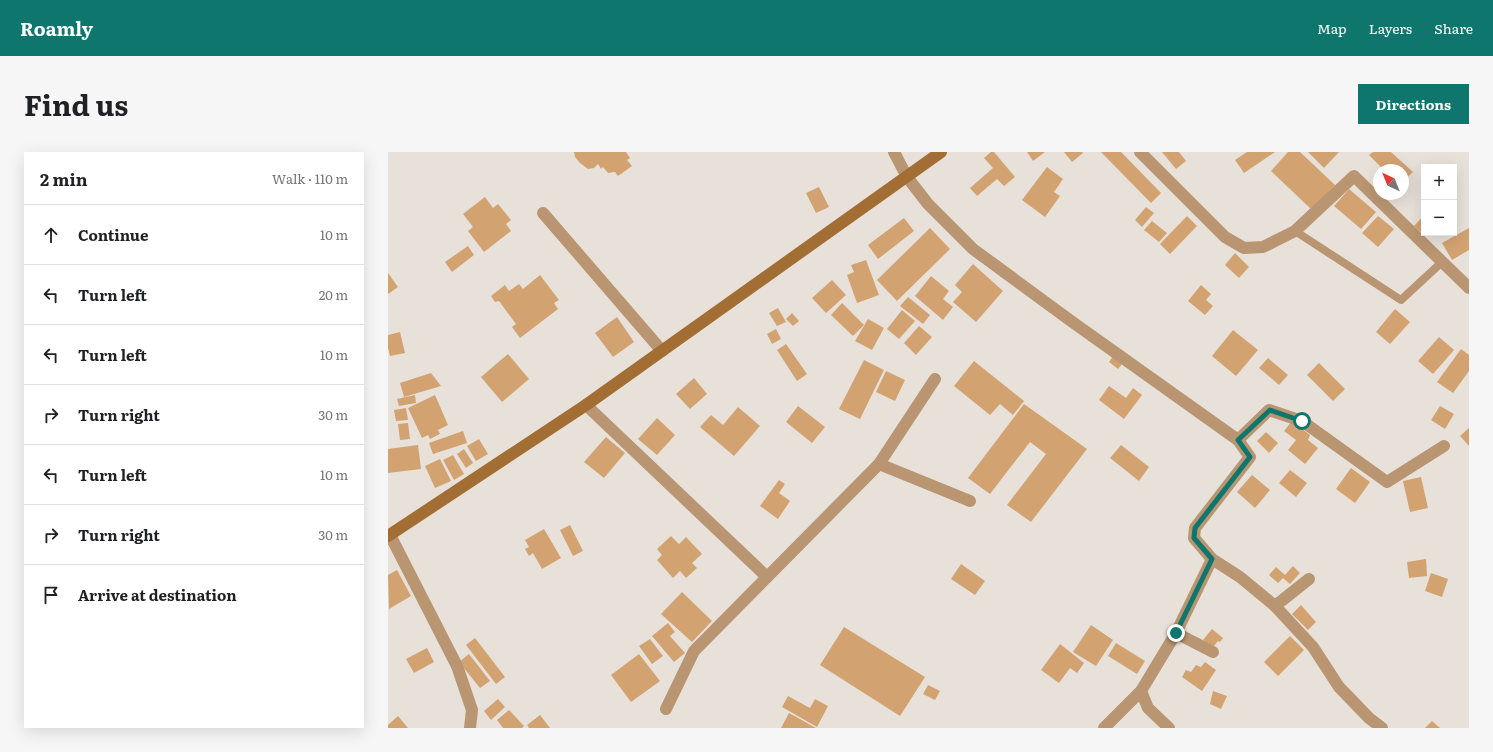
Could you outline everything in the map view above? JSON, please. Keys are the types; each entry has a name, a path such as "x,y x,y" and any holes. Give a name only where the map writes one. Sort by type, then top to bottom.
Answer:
{"street":[{"path":"894,152 907,177 928,204 973,249 1238,440 1250,457 1195,528 1194,538 1212,559 1240,577 1275,606 1313,647 1338,687 1369,718 1382,728"},
{"path":"470,728 472,710 458,666 389,536 586,405 941,152"},
{"path":"1140,152 1225,237 1244,248 1263,247 1295,231 1354,176 1469,288"},
{"path":"543,213 662,351"},
{"path":"666,709 694,651 879,464 935,378"},
{"path":"586,405 766,577"},
{"path":"1238,440 1270,410 1302,421 1387,482 1444,446"},
{"path":"879,464 970,501"},
{"path":"1104,728 1141,691 1176,633 1212,559"},
{"path":"1275,606 1309,579"},
{"path":"1176,633 1213,652"},
{"path":"1141,691 1148,708 1169,728"}],"lane":[{"path":"1295,231 1401,300 1442,262"}],"building":[{"path":"574,152 626,152 630,158 627,160 632,166 618,176 615,172 608,173 603,167 601,169 598,164 594,168 588,169 575,157"},
{"path":"991,152 994,152 1015,177 1004,186 997,179 977,196 970,188 993,168 984,158"},
{"path":"1027,152 1045,152 1033,161"},
{"path":"1064,152 1082,152 1083,153 1072,162"},
{"path":"1101,152 1121,152 1161,193 1151,203"},
{"path":"1162,152 1179,152 1186,161 1176,169"},
{"path":"1247,152 1275,152 1244,173 1235,160"},
{"path":"1288,152 1300,152 1335,185 1312,210 1271,171"},
{"path":"1308,152 1339,152 1324,168"},
{"path":"1373,152 1391,152 1404,164 1378,164 1369,155"},
{"path":"1047,167 1063,179 1054,192 1060,196 1045,217 1022,200"},
{"path":"1409,168 1413,172 1409,176"},
{"path":"819,187 829,207 816,213 806,193"},
{"path":"1349,189 1376,212 1361,229 1334,206"},
{"path":"485,197 493,208 498,204 511,220 506,224 511,231 484,252 468,231 473,227 463,214"},
{"path":"1146,207 1154,213 1142,227 1135,220"},
{"path":"1187,216 1197,226 1170,254 1160,244"},
{"path":"1378,216 1394,229 1378,247 1362,233"},
{"path":"904,218 914,231 878,259 868,245"},
{"path":"1421,218 1421,232 1414,226"},
{"path":"1152,221 1167,233 1159,242 1144,230"},
{"path":"930,228 950,249 897,301 877,280"},
{"path":"1469,228 1469,250 1452,260 1442,243"},
{"path":"468,246 474,255 452,272 445,262"},
{"path":"1235,253 1249,267 1239,278 1225,265"},
{"path":"866,260 879,295 857,303 847,275 854,272 851,265"},
{"path":"973,264 1003,291 976,322 953,302 962,292 955,285"},
{"path":"388,273 398,287 388,294"},
{"path":"540,275 559,300 554,303 558,309 520,338 512,327 516,324 499,301 495,302 491,296 505,285 509,291 519,284 523,289"},
{"path":"931,276 949,291 943,299 953,307 943,320 915,296"},
{"path":"832,280 846,295 826,313 812,298"},
{"path":"1201,285 1211,294 1206,300 1213,306 1205,315 1188,301"},
{"path":"908,297 930,315 923,324 900,306"},
{"path":"842,303 864,325 853,336 831,315"},
{"path":"778,308 786,322 777,326 769,313"},
{"path":"1395,309 1410,322 1390,344 1376,332"},
{"path":"902,310 915,321 899,339 887,329"},
{"path":"792,313 799,321 793,326 786,319"},
{"path":"617,317 634,342 613,357 595,333"},
{"path":"868,319 884,328 872,350 855,341"},
{"path":"919,326 932,337 916,355 904,343"},
{"path":"776,329 781,339 772,344 767,334"},
{"path":"1233,330 1258,350 1236,376 1212,356"},
{"path":"400,332 405,353 390,356 388,348 388,335"},
{"path":"1439,337 1454,350 1433,374 1418,361"},
{"path":"786,344 807,374 797,381 777,350"},
{"path":"1461,349 1469,355 1469,371 1453,393 1437,382"},
{"path":"508,354 529,379 502,402 481,377"},
{"path":"1113,356 1123,363 1118,369 1109,362"},
{"path":"1268,358 1288,375 1279,385 1259,368"},
{"path":"864,360 884,370 860,419 839,409"},
{"path":"974,361 1024,401 1013,415 1000,404 990,415 954,386"},
{"path":"1319,363 1345,389 1333,401 1307,375"},
{"path":"886,371 905,380 895,401 876,392"},
{"path":"431,373 441,386 404,397 400,383"},
{"path":"694,378 707,394 690,409 676,394"},
{"path":"1109,386 1126,398 1133,388 1142,395 1124,419 1099,400"},
{"path":"415,395 416,403 399,406 397,399"},
{"path":"435,395 448,425 438,430 440,434 430,439 428,435 422,438 408,408"},
{"path":"1024,404 1087,449 1031,522 1007,505 1046,454 1030,442 990,494 968,478"},
{"path":"798,406 825,427 812,443 786,422"},
{"path":"1440,406 1454,414 1445,429 1431,420"},
{"path":"738,407 760,426 734,456 700,427 711,415 723,425"},
{"path":"406,408 408,420 396,421 394,410"},
{"path":"657,418 675,435 657,455 638,439"},
{"path":"1292,421 1310,435 1308,440 1318,448 1305,464 1288,450 1296,440 1284,431"},
{"path":"408,423 410,439 400,440 398,424"},
{"path":"1469,428 1469,446 1460,436"},
{"path":"463,431 467,443 433,454 429,443"},
{"path":"1266,432 1278,443 1269,453 1257,441"},
{"path":"606,437 625,453 604,478 584,462"},
{"path":"479,439 488,454 476,461 467,446"},
{"path":"418,445 421,469 388,473 388,449"},
{"path":"1121,445 1149,467 1139,481 1110,458"},
{"path":"464,449 473,463 466,468 457,454"},
{"path":"453,455 464,474 454,480 443,460"},
{"path":"440,459 451,481 435,488 425,466"},
{"path":"1351,468 1370,482 1355,503 1336,489"},
{"path":"1290,470 1307,483 1296,497 1279,483"},
{"path":"1252,475 1270,490 1255,508 1237,492"},
{"path":"1421,477 1428,508 1410,512 1403,481"},
{"path":"779,480 785,484 779,493 790,501 778,519 760,506"},
{"path":"570,525 583,551 573,556 560,530"},
{"path":"544,529 561,558 542,569 533,553 529,556 525,549 529,547 525,540"},
{"path":"671,536 679,544 686,537 702,554 692,563 697,568 686,578 680,571 673,578 657,560 662,555 657,549"},
{"path":"1426,559 1427,576 1409,578 1407,562"},
{"path":"961,564 985,581 975,595 951,579"},
{"path":"1293,566 1300,573 1290,584 1283,578 1278,583 1269,575 1276,567 1285,575"},
{"path":"397,570 411,596 389,609 388,575"},
{"path":"1431,573 1448,579 1442,597 1425,591"},
{"path":"682,592 712,621 692,642 661,614"},
{"path":"1301,605 1316,622 1308,630 1292,614"},
{"path":"668,623 675,632 670,636 685,653 674,662 652,636"},
{"path":"1091,625 1113,640 1096,666 1073,652"},
{"path":"844,627 925,677 900,716 820,665"},
{"path":"1212,629 1223,638 1213,647 1203,640"},
{"path":"1290,636 1304,650 1278,676 1264,662"},
{"path":"475,638 505,677 496,684 466,645"},
{"path":"650,639 663,656 652,664 639,646"},
{"path":"1116,643 1145,661 1137,674 1108,656"},
{"path":"1060,644 1084,663 1077,673 1070,668 1059,683 1041,670"},
{"path":"427,648 434,662 414,673 406,659"},
{"path":"469,654 490,681 480,688 459,662"},
{"path":"639,654 660,681 631,702 611,675"},
{"path":"1205,662 1216,670 1202,691 1182,677 1186,670 1191,672 1196,665 1201,667"},
{"path":"928,685 940,691 935,700 923,694"},
{"path":"1213,691 1227,696 1221,709 1210,704"},
{"path":"788,696 810,708 815,699 828,706 817,727 782,707"},
{"path":"498,699 505,707 491,720 484,711"},
{"path":"509,710 524,726 522,728 503,728 497,720"},
{"path":"789,713 816,728 781,728"},
{"path":"540,715 550,728 529,728 527,725"},
{"path":"398,716 408,728 388,728 388,725"},
{"path":"1432,721 1440,728 1425,728"}],"route":[{"path":"1176,633 1212,559 1194,538 1195,528 1250,457 1238,440 1270,410 1302,421"}]}
